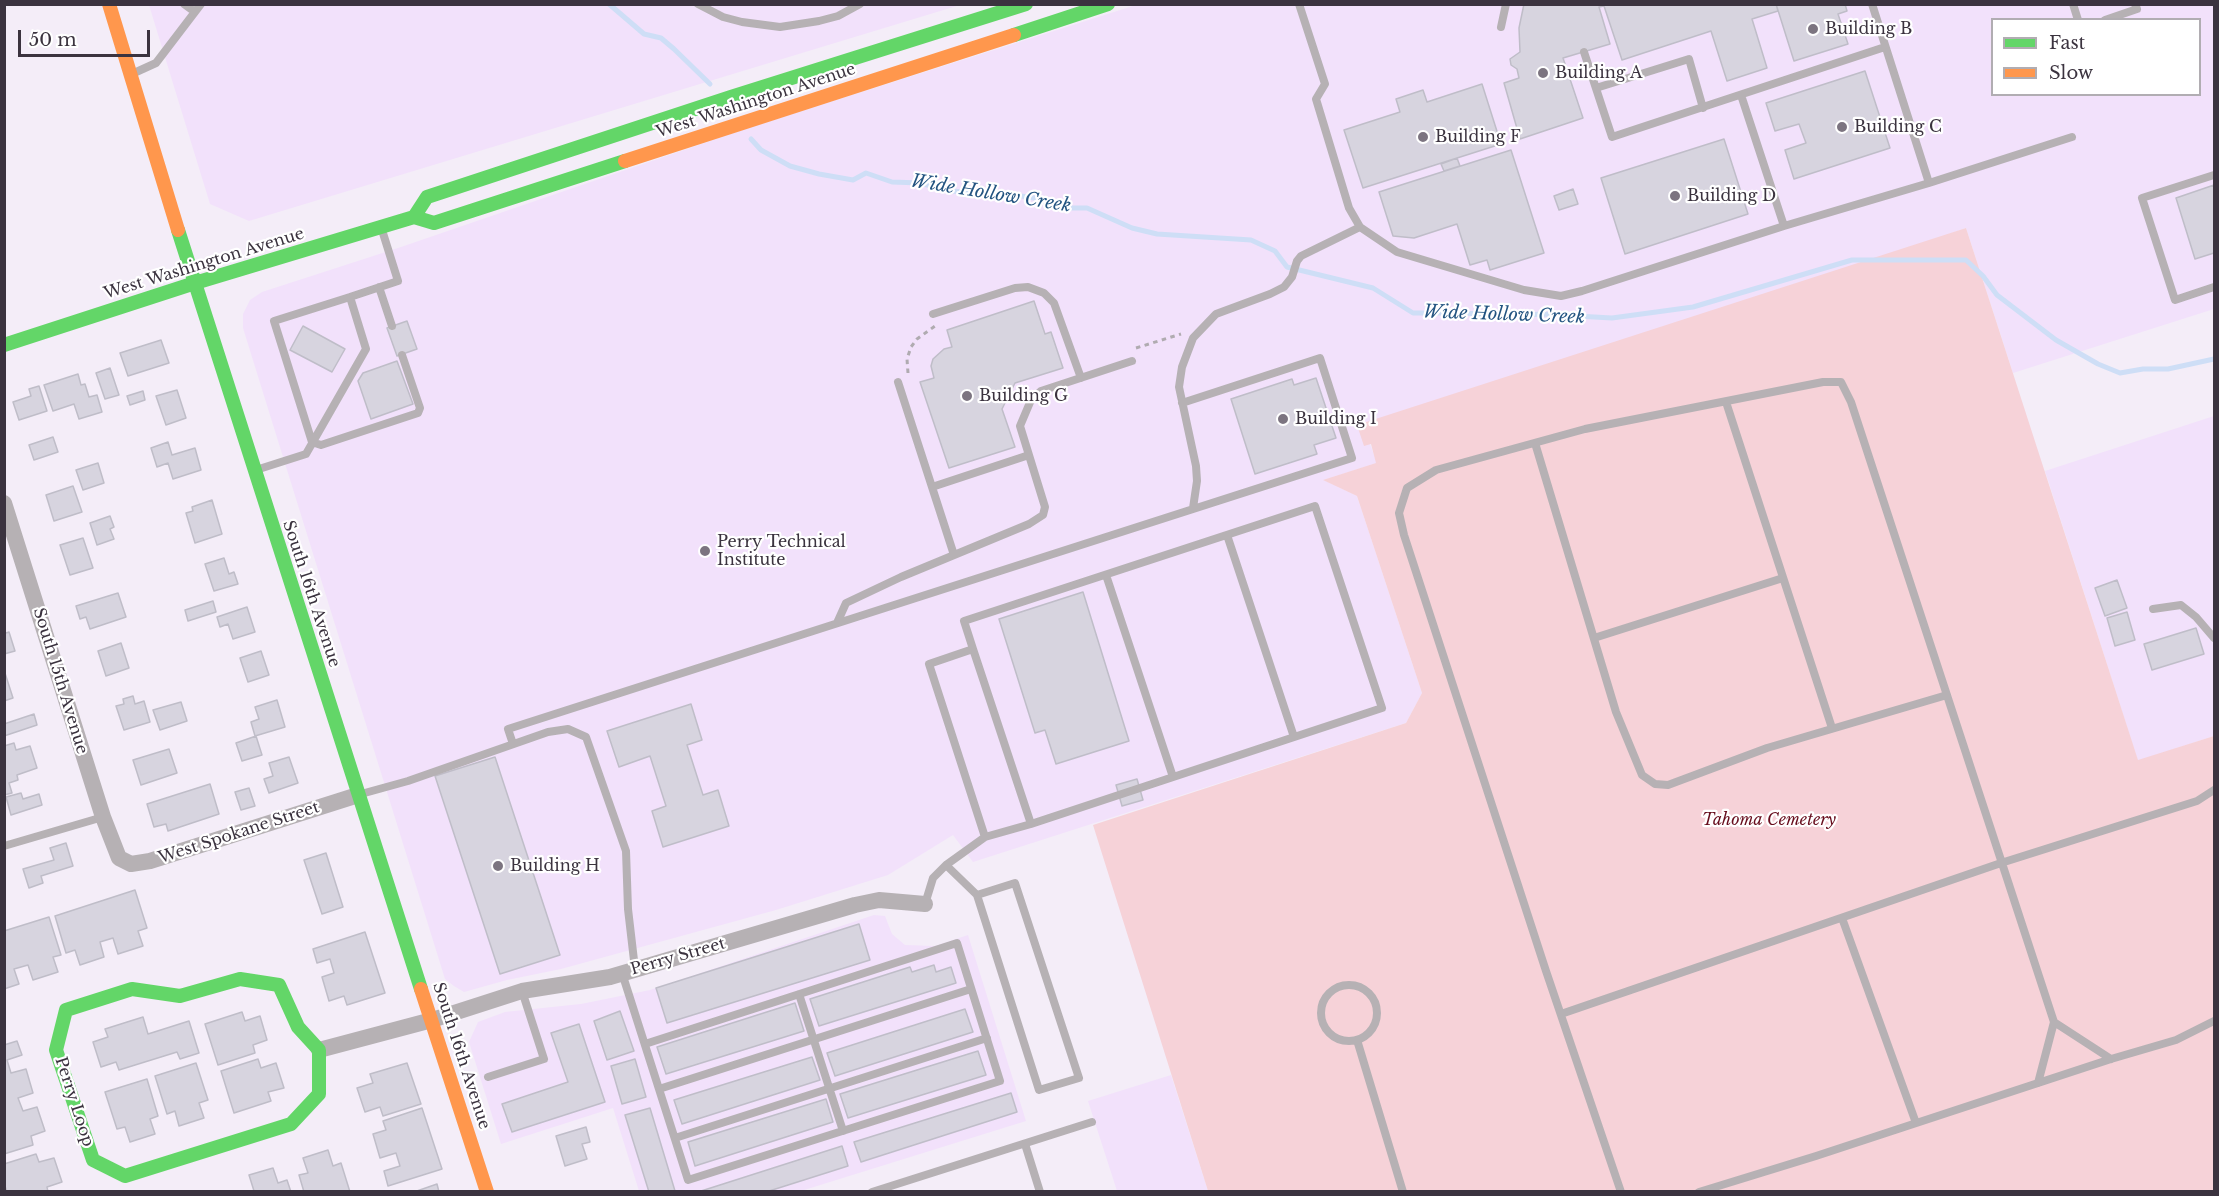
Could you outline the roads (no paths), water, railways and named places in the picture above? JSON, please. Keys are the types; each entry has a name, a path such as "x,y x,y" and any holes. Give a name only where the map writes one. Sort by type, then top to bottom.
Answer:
{"main road":[{"name":"South 16th Avenue","path":"109,4 358,795 487,1191"},
{"name":"West Washington Avenue","path":"414,217 427,197 720,100 1026,4"},
{"name":"West Washington Avenue","path":"4,345 195,283 414,217 434,223 1108,4"},
{"name":"Perry Loop","path":"240,979 279,986 298,1027 319,1050 319,1094 291,1124 125,1176 93,1160 56,1050 66,1010 132,988 180,996 240,979"}],"street":[{"name":"South 15th Avenue","path":"4,503 103,817 119,858"},
{"name":"West Spokane Street","path":"119,858 131,864 150,861 358,795"},
{"name":"Perry Street","path":"432,1020 522,991 628,971 863,903 879,900 925,904"},
{"path":"319,1050 432,1020"}],"lane":[{"path":"130,75 156,63 198,8 184,4"},
{"path":"698,4 742,22 780,27 837,16 860,4"},
{"path":"1299,4 1325,84 1316,99 1349,208 1360,227 1397,252 1524,290 1561,296 1582,291 2072,137"},
{"path":"1501,27 1506,4"},
{"path":"1872,4 1929,183"},
{"path":"2111,18 2137,9 2135,4"},
{"path":"1584,52 1612,137 1885,47"},
{"path":"1596,88 1689,59 1703,108"},
{"path":"1741,95 1784,226"},
{"path":"2214,175 2142,198 2175,300 2214,287"},
{"path":"312,442 274,321 398,281 381,227"},
{"path":"1193,508 1197,481 1196,466 1179,387 1182,367 1193,338 1216,314 1284,287 1292,277 1297,261 1308,252 1360,227"},
{"path":"380,287 392,326"},
{"path":"933,314 1015,288 1028,287 1044,292 1054,303 1081,378"},
{"path":"255,471 306,454 366,349 350,297"},
{"path":"312,442 321,445 418,413 420,408 402,355"},
{"path":"513,744 508,729 1352,458 1320,358 1182,403"},
{"path":"837,623 846,603 901,577 1029,524 1043,515 1045,507 1020,426 1031,400 1041,391 1132,361"},
{"path":"898,382 954,555"},
{"path":"1621,1191 1407,546 1399,513 1407,488 1436,470 1585,429 1823,382 1841,382 1851,402 2054,1022 2038,1083"},
{"path":"1726,402 1832,728"},
{"path":"1535,443 1616,712 1642,775 1655,784 1668,785 1767,748 1947,695"},
{"path":"932,487 1029,455"},
{"path":"925,904 933,878 946,865 985,837 1030,824 1382,708 1315,506 964,621 1030,824"},
{"path":"1227,535 1294,737"},
{"path":"1106,575 1173,777"},
{"path":"1594,638 1783,578"},
{"path":"2153,609 2181,605 2196,616 2214,638"},
{"path":"974,649 929,664 985,837"},
{"path":"358,795 408,781 548,732 568,729 586,737 626,851 628,971 645,1044 688,1180 1000,1081 957,944 645,1044"},
{"path":"1561,1014 2001,864 2197,801 2214,790"},
{"path":"4,846 103,817"},
{"path":"946,865 977,895 1039,1090 1078,1078 1016,883 977,895"},
{"path":"1842,918 1916,1123"},
{"path":"1357,986 1371,996 1375,1004 1377,1013 1371,1030 1357,1040 1339,1040 1331,1035 1321,1019 1324,1000 1338,987 1357,986"},
{"path":"659,1089 971,989"},
{"path":"488,1077 544,1059 522,991"},
{"path":"799,994 843,1131"},
{"path":"1699,1191 2176,1040 2214,1021"},
{"path":"2054,1022 2111,1059"},
{"path":"675,1138 987,1038"},
{"path":"1357,1040 1403,1191"},
{"path":"872,1191 1092,1122"},
{"path":"1025,1144 1040,1191"}],"waterway":[{"name":"Wide Hollow Creek","path":"609,4 644,34 661,38 710,84"},
{"name":"Wide Hollow Creek","path":"751,139 761,150 790,166 819,174 853,180 866,173 892,182 920,183 949,191 1008,194 1034,198 1062,208 1087,208 1132,228 1157,234 1251,240 1275,251 1287,267 1373,288 1413,313 1514,316 1541,314 1612,318 1693,307 1852,260 1966,260 1983,276 1997,295 2056,340 2098,364 2120,373 2143,369 2168,369 2214,359"}],"place":[{"name":"Building B","path":"1813,29"},
{"name":"Building A","path":"1543,73"},
{"name":"Building C","path":"1842,127"},
{"name":"Building F","path":"1423,137"},
{"name":"Building D","path":"1675,196"},
{"name":"Building G","path":"967,396"},
{"name":"Building I","path":"1283,419"},
{"name":"Perry Technical Institute","path":"705,551"},
{"name":"Building H","path":"498,866"}],"park label":[{"name":"Tahoma Cemetery","path":"1769,820"}]}
